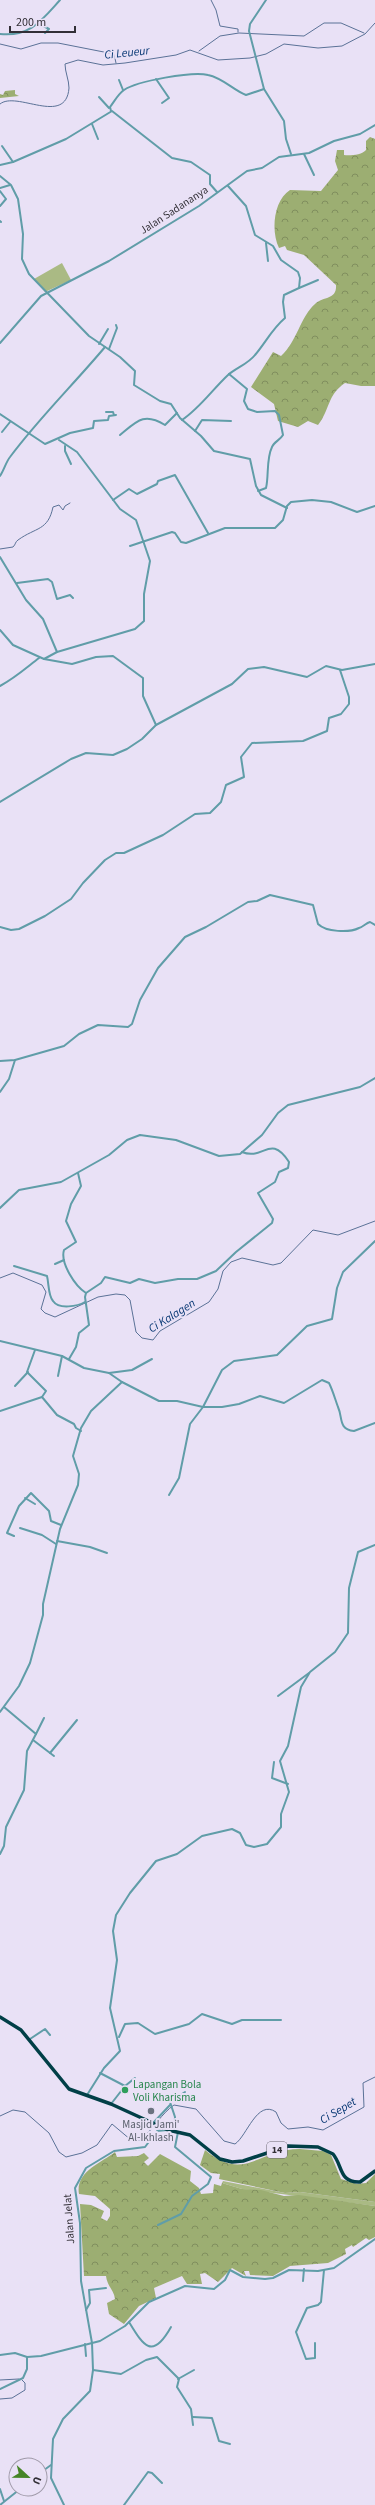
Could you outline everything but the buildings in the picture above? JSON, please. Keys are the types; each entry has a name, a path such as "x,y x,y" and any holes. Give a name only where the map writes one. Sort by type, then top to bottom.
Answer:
{"highway":[{"name":"14","path":"0,2017 21,2030 30,2039 66,2086 86,2096 111,2104 168,2130 190,2136 218,2158 227,2161 243,2161 288,2146 318,2147 333,2154 342,2176 349,2180 360,2182 375,2171"}],"street":[{"path":"0,34 21,34 38,23 60,0"},
{"path":"266,0 250,24 249,33 264,89 284,118 286,139 291,154"},
{"path":"38,23 49,29 45,33"},
{"path":"109,108 123,90 156,79 208,74 228,83 244,95 264,89"},
{"path":"156,79 169,97 162,103"},
{"path":"119,80 123,90"},
{"path":"99,97 111,111 172,158 191,162 204,170 210,176 210,184 217,192"},
{"path":"0,165 13,162 66,139 111,111"},
{"path":"92,124 98,139"},
{"name":"Jalan Sadananya","path":"0,343 34,301 46,293 109,261 199,206 247,171 260,169 274,160 291,154 304,154 334,141 360,134 375,125"},
{"path":"2,146 13,162"},
{"path":"304,154 314,175"},
{"path":"0,176 11,185 18,199 23,263 29,274 46,293 99,344 109,349 136,372 134,385 160,401 171,404 182,420 216,452 250,459 258,491 263,498 287,508"},
{"path":"0,206 6,199 0,190 11,185"},
{"path":"228,186 246,206 255,235 273,246 282,260 298,272 300,278 299,288"},
{"path":"266,243 268,261"},
{"path":"182,420 195,410 229,374 255,355 271,335 272,329 285,318 283,302 284,295 318,280"},
{"path":"109,349 117,328 116,325"},
{"path":"99,344 108,329"},
{"path":"0,476 8,465 9,459 28,434 105,348"},
{"path":"229,374 247,389 244,401 248,409 257,412 275,411 279,415 283,435 271,449 270,461 266,467 267,487 258,491"},
{"path":"0,414 28,434 46,444 59,440 70,433 93,428 94,421 108,420 109,416 115,415 113,412 106,412"},
{"path":"120,435 140,420 147,418 166,425 176,413"},
{"path":"195,431 202,420 231,421"},
{"path":"2,432 10,422"},
{"path":"44,659 57,652 113,637 135,629 142,624 150,561 135,518 120,509 77,452 59,440"},
{"path":"66,446 65,452 71,464"},
{"path":"113,500 128,489 137,494 157,484 158,481 175,475 208,533"},
{"path":"130,546 173,532 181,542 186,543 208,533 228,527 275,528 283,520 287,508 292,502 312,500 332,502 357,512 375,506"},
{"path":"0,557 17,582 28,603 43,619 57,652"},
{"path":"17,582 48,579 52,582 57,599 70,595 73,598"},
{"path":"0,630 14,645 39,658 72,664 96,657 116,657 142,678 143,696 156,725"},
{"path":"0,686 23,673 27,666 39,658"},
{"path":"0,802 71,759 88,753 113,754 127,749 142,739 156,725 232,684 252,668 264,667 307,677 326,666 340,670 375,664"},
{"path":"0,927 11,930 19,928 44,916 71,899 83,883 106,860 116,853 124,853 163,835 195,814 210,813 221,802 226,785 244,776 241,757 252,743 303,741 327,731 329,718 341,714 349,704 349,698 340,670"},
{"path":"0,1061 15,1060 64,1046 79,1034 98,1025 128,1027 157,970 175,946 187,935 206,927 248,902 276,895 313,905 318,924 323,928 344,931 358,929 370,922 375,925"},
{"path":"0,1092 9,1079 15,1060"},
{"path":"242,1152 262,1135 278,1113 288,1105 348,1091 375,1078"},
{"path":"0,1208 21,1189 55,1184 109,1155 126,1140 143,1134 176,1140 219,1156 242,1152 250,1154 270,1147 276,1148 289,1162 288,1168 279,1172 275,1182 258,1193 273,1219 272,1223 236,1252 216,1271 197,1279 178,1279 155,1283 139,1279 130,1283 105,1276 101,1283 86,1293"},
{"path":"69,1359 76,1347 79,1333 89,1326 86,1293 68,1271 64,1260 64,1250 75,1244 66,1221 71,1204 81,1186 78,1173"},
{"path":"169,1495 179,1478 190,1424 203,1407 219,1374 230,1363 277,1355 307,1326 334,1317 337,1291 343,1272 375,1241"},
{"path":"55,1264 64,1260"},
{"path":"14,1266 47,1276 52,1299 55,1303 67,1306 86,1303"},
{"path":"0,1341 62,1356 84,1368 109,1374 154,1399 177,1401 203,1407 233,1406 260,1396 284,1402 322,1380 330,1383 341,1422 345,1428 354,1431 375,1423"},
{"path":"15,1386 28,1372 35,1350"},
{"path":"58,1376 62,1356"},
{"path":"109,1374 132,1370 152,1359"},
{"path":"0,1411 42,1397 46,1391 28,1372"},
{"path":"0,1712 19,1686 30,1663 43,1615 43,1604 57,1543 62,1525 80,1478 73,1456 81,1431 90,1411 122,1382"},
{"path":"42,1397 57,1415 74,1424 76,1428 81,1431"},
{"path":"14,1536 7,1533 19,1506 32,1493 49,1511 51,1521 62,1525"},
{"path":"26,1498 35,1504"},
{"path":"20,1528 42,1535 57,1543 90,1547 107,1553"},
{"path":"278,1696 331,1657 342,1644 349,1626 349,1588 358,1552 375,1545"},
{"path":"86,2096 100,2073 120,2052 118,2038 110,2014 116,1960 112,1931 116,1915 130,1893 156,1861 177,1854 202,1836 232,1829 240,1833 248,1846 254,1848 267,1844 281,1827 281,1814 289,1795 288,1784 280,1761 287,1748 299,1690 310,1672"},
{"path":"4,1707 36,1734"},
{"path":"0,1854 4,1846 6,1828 24,1790 27,1751 44,1718"},
{"path":"50,1753 77,1720"},
{"path":"33,1740 54,1756"},
{"path":"274,1762 272,1778 288,1784"},
{"path":"118,2038 125,2024 138,2023 155,2034 189,2024 202,2014 232,2024 242,2020 281,2020"},
{"path":"30,2039 45,2029 50,2035"},
{"path":"100,2073 125,2086"},
{"path":"111,2104 125,2086 135,2078"},
{"path":"158,2225 181,2214 192,2196 208,2184 211,2177 175,2147 175,2118 170,2107 172,2099 184,2092"},
{"path":"151,2122 156,2122 161,2113 170,2107"},
{"name":"Jalan Jelat","path":"64,2505 51,2478 54,2435 68,2413 88,2393 93,2370 92,2343 82,2281 76,2185 86,2168 117,2149 145,2147 157,2131 168,2130"},
{"path":"0,2355 15,2353 27,2357 55,2353 92,2343 116,2333 149,2302 185,2286 214,2289 225,2280 230,2270 243,2277 264,2279 273,2278 289,2270 324,2270 334,2268 375,2239"},
{"path":"303,2281 304,2269"},
{"path":"315,2343 315,2358 306,2358 296,2332 306,2309 321,2302 324,2270"},
{"path":"86,2310 88,2304 90,2303 89,2290 106,2288"},
{"path":"129,2322 143,2344 148,2346 155,2345 165,2337 171,2327"},
{"path":"85,2344 86,2356"},
{"path":"0,2389 21,2380 27,2370 27,2357"},
{"path":"93,2370 122,2374 154,2357 167,2366 178,2379 177,2387 191,2409 193,2425"},
{"path":"178,2379 194,2370"},
{"path":"192,2417 212,2418 219,2441 230,2444"},
{"path":"124,2505 148,2472 152,2473 162,2483"},
{"path":"0,2488 4,2502"},
{"path":"0,2505 10,2497"}],"green space":[{"path":"15,90 15,94 19,96 0,98 0,94 3,95 5,91"},
{"path":"370,137 375,139 375,386 361,386 345,383 335,393 318,425 308,421 298,427 278,421 274,404 251,387 273,352 281,356 291,344 310,309 315,304 332,295 336,290 336,285 304,255 287,250 285,246 279,248 275,234 275,217 280,201 290,190 321,191 338,170 335,161 337,150 344,150 344,155 355,155 362,153 366,150 366,141"},
{"path":"62,263 71,280 45,292 34,279"},
{"path":"300,2149 323,2151 331,2155 341,2179 357,2184 366,2183 375,2174 375,2202 300,2192 285,2193 219,2179 220,2174 211,2173 200,2165 205,2150 219,2159 231,2164 242,2164 286,2150"},
{"path":"115,2152 117,2157 138,2156 144,2153 149,2158 144,2162 148,2166 160,2154 191,2171 190,2181 199,2188 201,2194 213,2193 214,2184 221,2186 222,2183 242,2189 261,2190 284,2196 299,2195 375,2206 375,2237 369,2240 366,2238 353,2247 352,2245 345,2249 346,2254 328,2263 290,2266 273,2276 250,2275 249,2271 244,2271 246,2276 232,2268 218,2282 205,2273 200,2274 202,2284 187,2284 182,2276 154,2288 156,2298 139,2306 124,2324 109,2314 107,2303 115,2299 106,2276 84,2276 80,2204 91,2205 104,2211 101,2218 107,2221 110,2216 110,2209 95,2196 79,2194 79,2186 85,2174 96,2164"},
{"path":"223,2181 285,2193 300,2192 375,2202 375,2206 242,2189 222,2183"}],"waterway":[{"path":"211,0 216,10 220,26 238,29 238,32"},
{"name":"Ci Leueur","path":"199,51 220,36 239,33 304,36 324,23 341,23 364,33"},
{"name":"Ci Leueur","path":"0,104 7,101 17,101 50,107 59,105 66,99 69,88 65,64 78,60 103,65 176,55 190,50 218,60 250,58 266,54 284,44 318,48 342,46 365,34 375,23"},
{"path":"0,44 21,49 41,43 58,43 114,54 116,63"},
{"path":"0,549 13,547 18,540 44,525 51,515 53,507 59,505 63,510 65,506 70,503"},
{"name":"Ci Kalagen","path":"0,1278 13,1273 42,1285 46,1292 41,1309 45,1313 55,1317 98,1297 116,1294 125,1295 130,1300 136,1332 142,1338 153,1340 160,1331 209,1302 218,1289 223,1271 231,1262 242,1258 273,1265 281,1263 313,1230 338,1235 375,1221"},
{"name":"Ci Sepet","path":"0,2116 13,2110 25,2112 49,2133 59,2152 66,2157 82,2153 97,2145 112,2124 131,2140 141,2140 165,2112 174,2105 196,2109 224,2141 235,2144 258,2114 263,2110 269,2109 276,2112 281,2123 288,2129 308,2127 323,2130 364,2107 363,2083 375,2077"},
{"path":"0,2380 19,2379"},
{"path":"0,2399 12,2398 25,2390 25,2383 22,2380"}],"place":[{"name":"Lapangan Bola Voli Kharisma","path":"125,2090"},
{"name":"Masjid Jami' Al-Ikhlash","path":"151,2111"}]}
